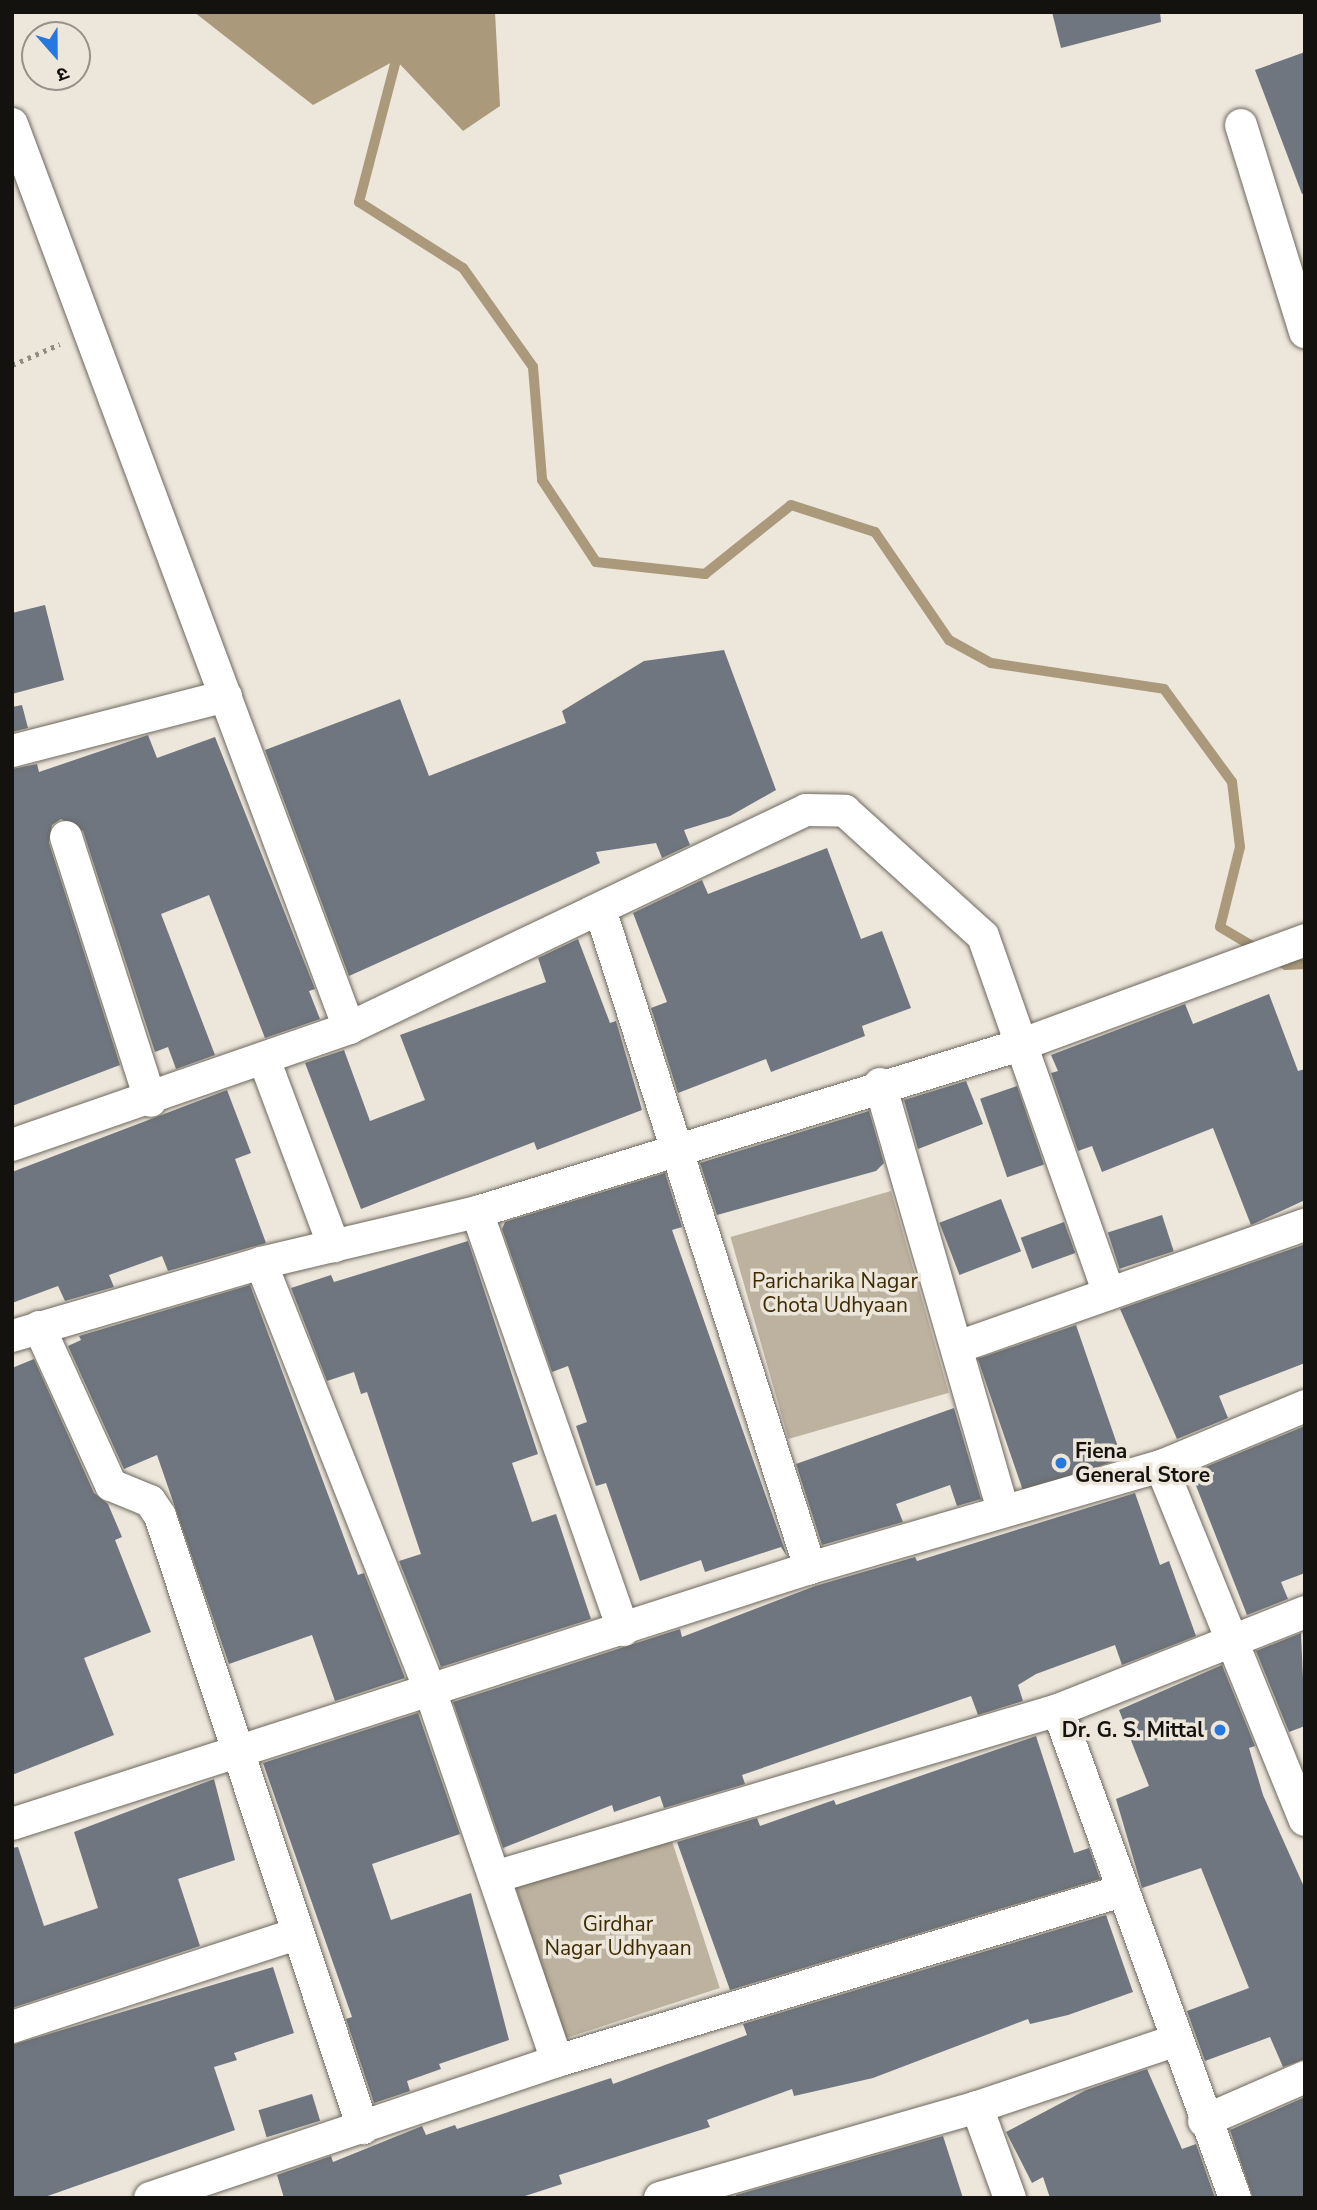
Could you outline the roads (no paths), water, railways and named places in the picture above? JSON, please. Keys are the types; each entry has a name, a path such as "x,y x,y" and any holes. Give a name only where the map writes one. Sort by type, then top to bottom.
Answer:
{"street":[{"path":"12,124 349,1028"},
{"path":"1241,125 1305,332"},
{"path":"12,751 226,696"},
{"path":"12,1145 151,1101 349,1028 806,810 845,811 983,936 1109,1293"},
{"path":"66,836 151,1101"},
{"path":"600,909 680,1145 810,1568"},
{"path":"363,2128 296,1934 160,1516 150,1501 111,1485 26,1332 261,1263 477,1212 680,1145 1023,1044 1292,944"},
{"path":"264,1059 334,1247"},
{"path":"880,1084 958,1347 1003,1511"},
{"path":"477,1212 623,1630"},
{"path":"958,1347 1305,1225"},
{"path":"261,1263 431,1693 557,2062"},
{"path":"12,1824 431,1693 810,1568 1161,1466 1305,1406"},
{"path":"1161,1466 1229,1640 1305,1820"},
{"path":"495,1877 1058,1710 1305,1612"},
{"path":"1058,1710 1174,2041 1236,2198"},
{"path":"150,2198 557,2062 1122,1891"},
{"path":"12,2027 296,1934"},
{"path":"660,2198 977,2107 1174,2041"},
{"path":"1204,2121 1305,2077"},
{"path":"977,2107 1010,2198"}],"waterway":[{"path":"388,49 396,60 359,202 463,268 533,367 542,480 596,562 705,574 791,505 875,532 949,640 991,663 1164,689 1232,782 1240,847 1220,927 1259,950"},
{"path":"1273,958 1286,965 1305,964"}],"place":[{"name":"Fiena General Store","path":"1061,1463"},
{"name":"Dr. G. S. Mittal","path":"1220,1730"}],"park label":[{"name":"Paricharika Nagar Chota Udhyaan","path":"835,1293"},
{"name":"Girdhar Nagar Udhyaan","path":"618,1936"}]}
